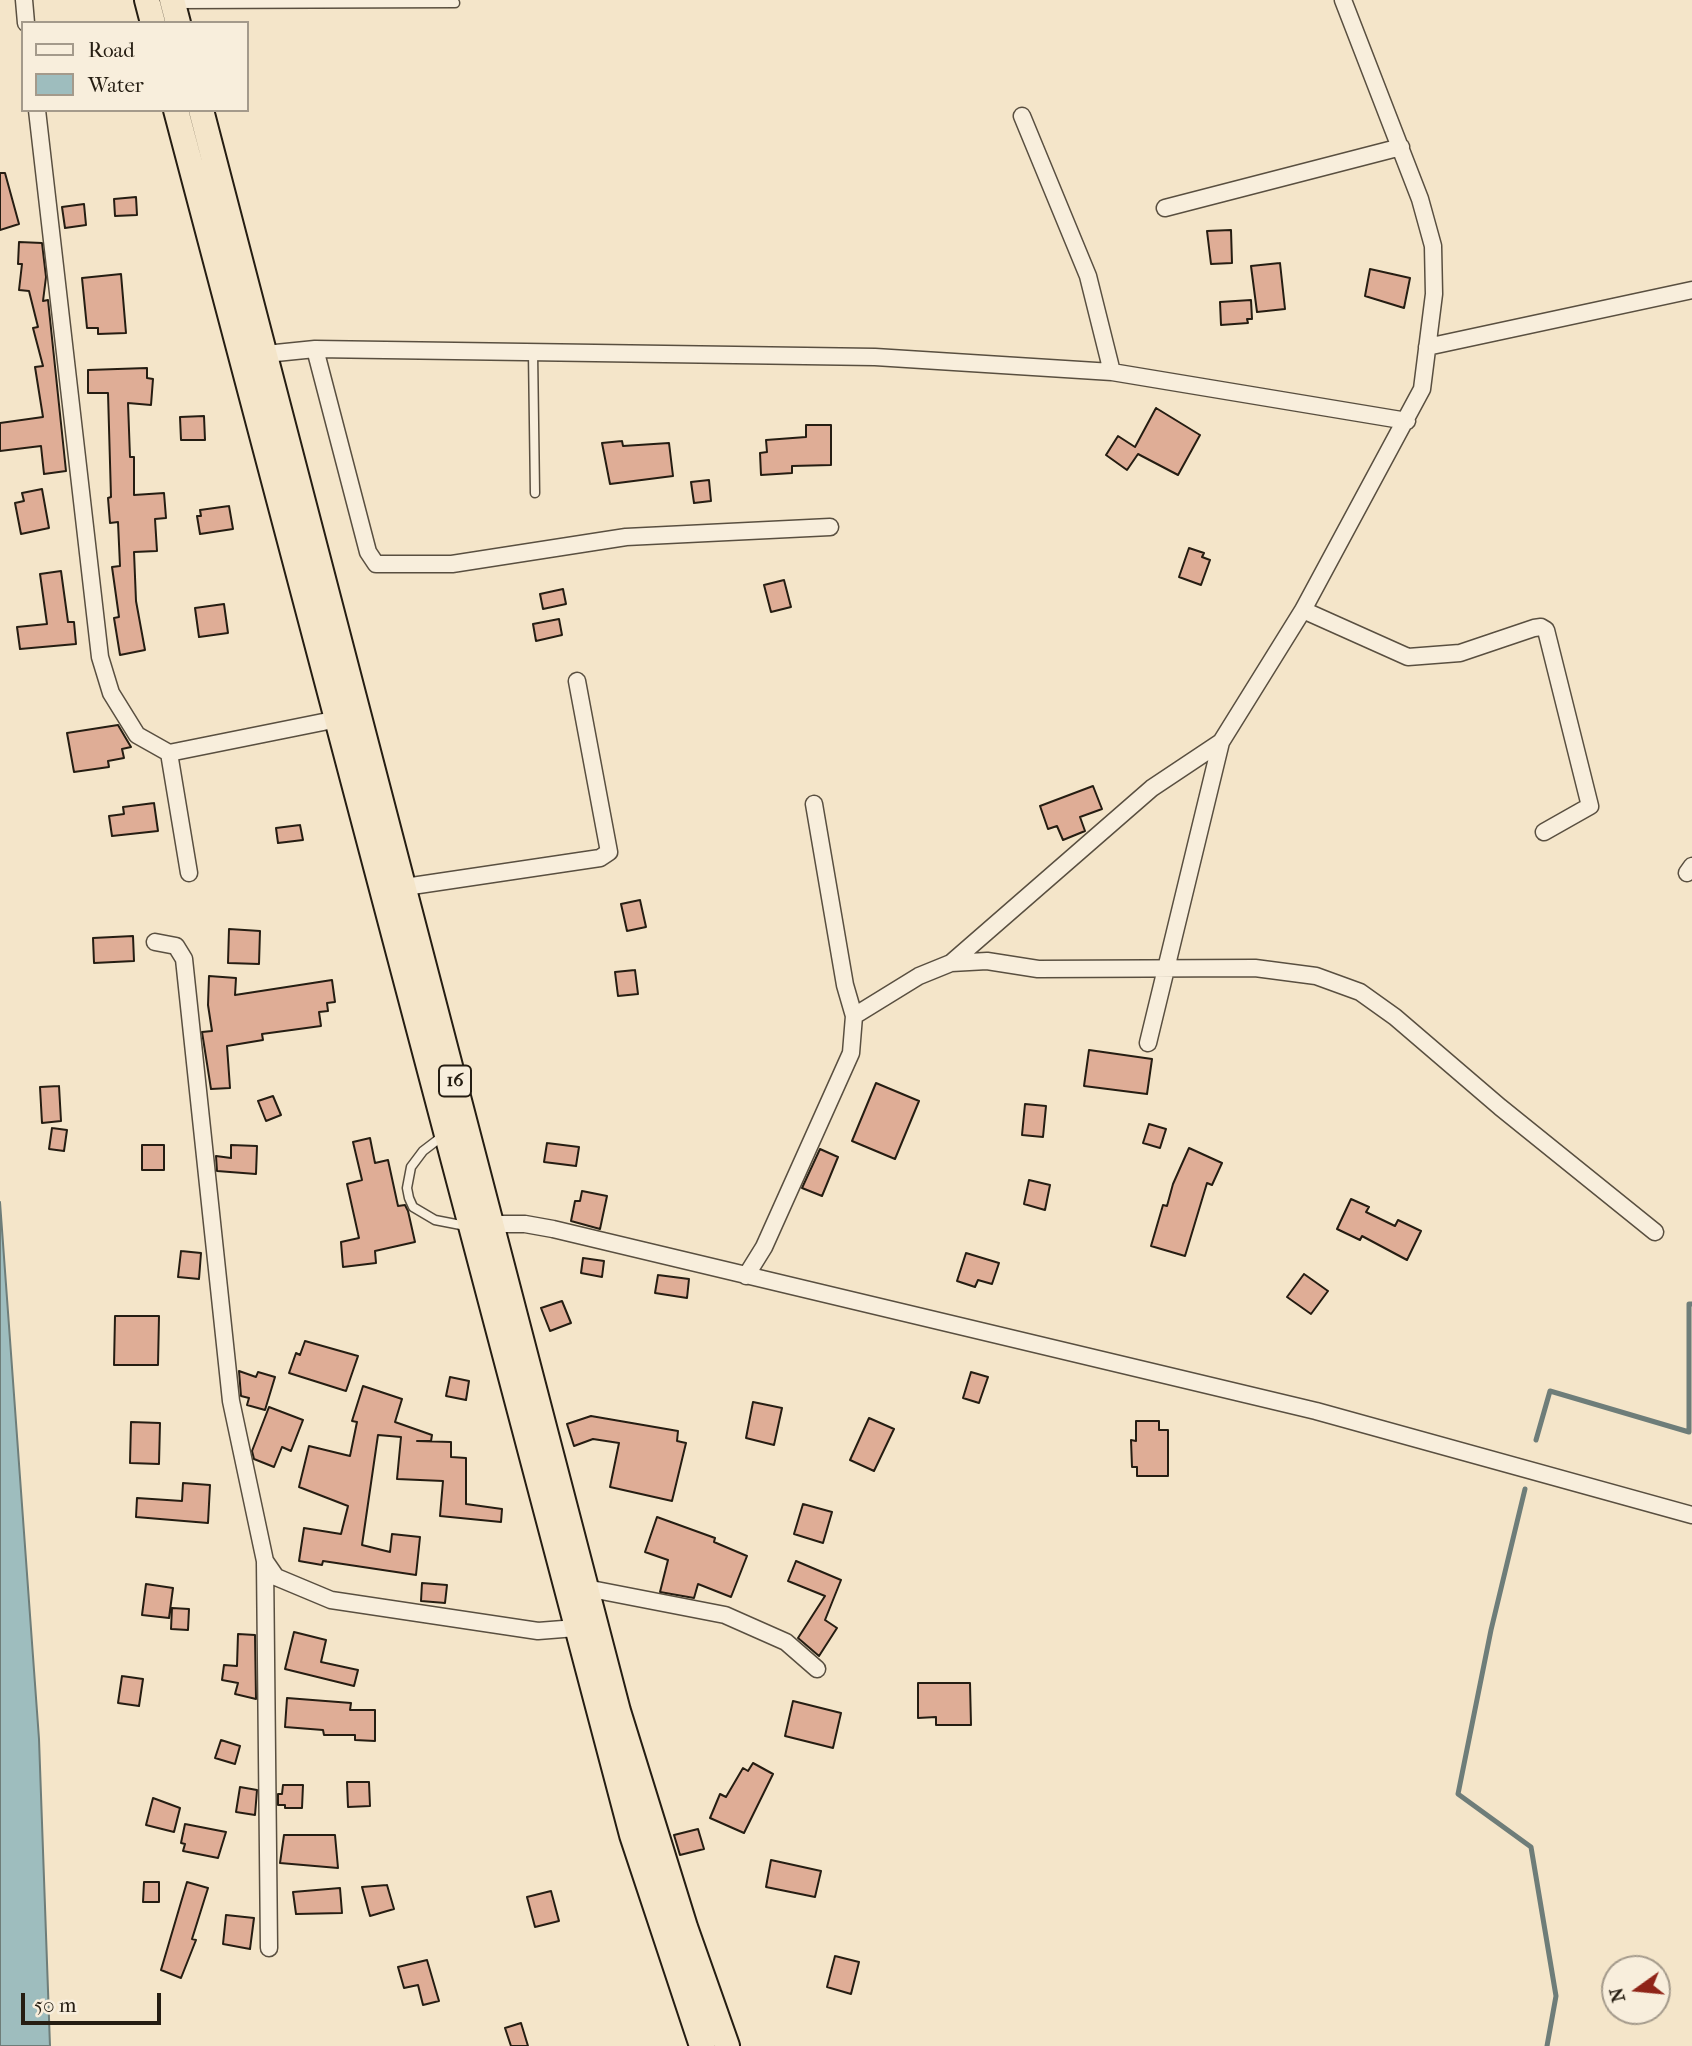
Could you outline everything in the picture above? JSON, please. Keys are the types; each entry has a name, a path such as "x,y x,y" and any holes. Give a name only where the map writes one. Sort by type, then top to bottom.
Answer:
{"highway":[{"path":"147,0 152,21"},
{"name":"16","path":"177,112 254,355 405,887 576,1628 632,1835 702,2046"},
{"name":"16","path":"201,112 338,719 446,1133 481,1225 586,1588 622,1724 685,1927 727,2046"}],"street":[{"path":"24,0 26,21"},
{"path":"1148,1044 1221,742 1303,610 1422,389 1434,294 1433,246 1401,147 1343,0"},
{"path":"37,112 100,657 111,693 137,735 169,753 338,719"},
{"path":"1022,116 1088,276 1112,372"},
{"path":"1165,208 1401,147"},
{"path":"1427,347 1692,290"},
{"path":"315,349 368,552 376,564 452,564 626,537 830,527"},
{"path":"254,355 315,349 875,357 1112,372 1407,421"},
{"path":"1303,610 1408,657 1460,653 1534,628 1541,627 1546,630 1590,806 1544,832"},
{"path":"405,887 600,858 609,852 577,681"},
{"path":"854,1016 919,976 951,963 1152,789 1221,742"},
{"path":"169,753 189,873"},
{"path":"746,1276 764,1247 851,1053 854,1016 845,985 814,804"},
{"path":"155,942 176,946 184,959 231,1401 265,1561 269,1948"},
{"path":"951,963 988,961 1038,969 1166,966 1255,968 1316,976 1360,992 1395,1017 1500,1107 1655,1232"},
{"path":"481,1225 553,1229 1316,1411 1692,1515"},
{"path":"265,1561 276,1577 331,1600 380,1605 538,1631 576,1628"},
{"path":"586,1588 724,1615 786,1642 817,1669"}],"lane":[{"path":"174,9 455,3"},
{"path":"533,352 535,494"},
{"path":"446,1133 423,1151 411,1167 407,1188 409,1198 413,1207 435,1220 481,1225"}],"water":[{"path":"0,1202 39,1739 50,2046 0,2046"}],"building":[{"path":"0,173 5,173 19,224 0,230"},
{"path":"136,197 137,215 115,216 114,199"},
{"path":"84,204 86,225 65,228 62,207"},
{"path":"1231,230 1232,263 1211,264 1207,231"},
{"path":"19,242 42,243 46,277 43,301 48,300 66,471 44,474 41,446 0,451 0,423 43,417 35,367 43,366 33,328 38,327 29,291 19,290 22,264 18,264"},
{"path":"1280,263 1285,309 1257,312 1251,266"},
{"path":"1370,269 1410,278 1404,308 1365,296"},
{"path":"121,274 126,333 98,334 98,328 87,328 82,278"},
{"path":"1251,300 1252,319 1247,319 1248,323 1221,325 1220,302"},
{"path":"147,368 147,378 153,379 151,405 128,403 130,457 134,457 134,495 164,493 166,518 155,519 157,551 134,552 136,601 145,650 120,655 114,618 119,617 112,567 120,566 118,522 110,523 108,498 111,497 108,393 88,393 88,370"},
{"path":"1156,408 1200,435 1178,475 1138,454 1127,470 1106,455 1118,436 1135,447"},
{"path":"204,416 205,440 181,440 180,417"},
{"path":"806,425 831,425 831,465 792,466 792,473 761,475 760,453 767,452 766,440 806,437"},
{"path":"622,441 623,446 669,443 673,476 610,484 602,443"},
{"path":"709,480 711,501 694,503 691,482"},
{"path":"42,489 49,528 21,534 15,503 24,501 22,493"},
{"path":"229,506 233,529 200,534 197,516 201,516 200,510"},
{"path":"1189,548 1204,553 1202,557 1210,560 1201,585 1179,577"},
{"path":"61,571 68,622 74,622 76,644 20,649 17,627 47,624 40,574"},
{"path":"784,580 791,607 771,612 764,585"},
{"path":"563,589 566,604 543,609 540,594"},
{"path":"224,604 228,633 199,637 195,608"},
{"path":"559,619 562,635 536,641 533,624"},
{"path":"118,725 131,747 122,749 124,758 108,761 109,767 74,772 67,733"},
{"path":"1093,786 1102,809 1080,817 1085,831 1063,840 1057,826 1048,829 1040,806"},
{"path":"154,803 158,831 112,836 109,816 124,814 123,807"},
{"path":"300,825 303,840 278,843 276,828"},
{"path":"640,900 646,927 627,931 621,904"},
{"path":"229,929 260,931 259,964 228,963"},
{"path":"133,936 134,961 94,963 93,938"},
{"path":"635,970 638,994 618,996 615,972"},
{"path":"209,976 236,978 235,995 332,980 335,1002 327,1003 328,1011 319,1012 321,1026 262,1034 263,1040 227,1046 230,1088 211,1089 202,1032 212,1031 208,1005"},
{"path":"1089,1050 1152,1059 1147,1094 1084,1086"},
{"path":"876,1083 919,1101 895,1159 852,1141"},
{"path":"59,1086 61,1121 42,1123 40,1087"},
{"path":"273,1096 281,1115 266,1121 258,1101"},
{"path":"1025,1104 1046,1106 1043,1137 1022,1135"},
{"path":"1149,1124 1166,1129 1160,1148 1143,1143"},
{"path":"52,1128 67,1130 64,1151 49,1149"},
{"path":"370,1138 375,1163 388,1160 398,1206 405,1205 408,1211 415,1242 375,1251 376,1263 343,1267 341,1242 359,1238 347,1184 362,1180 353,1142"},
{"path":"547,1143 579,1147 576,1166 544,1162"},
{"path":"142,1145 164,1145 164,1170 142,1170"},
{"path":"231,1145 257,1146 256,1174 217,1171 216,1156 231,1158"},
{"path":"1189,1148 1222,1163 1212,1185 1207,1183 1185,1256 1151,1246 1163,1205 1167,1206 1173,1184"},
{"path":"820,1149 838,1157 822,1196 802,1188"},
{"path":"1029,1180 1050,1185 1045,1210 1024,1204"},
{"path":"582,1191 607,1196 600,1229 571,1221 575,1201 580,1201"},
{"path":"1351,1199 1369,1207 1366,1212 1395,1226 1398,1220 1421,1231 1407,1260 1362,1236 1360,1240 1337,1229"},
{"path":"181,1251 201,1253 199,1279 178,1277"},
{"path":"966,1253 999,1263 992,1284 978,1280 975,1287 957,1281"},
{"path":"583,1258 604,1261 602,1277 581,1273"},
{"path":"1304,1274 1328,1291 1311,1314 1287,1297"},
{"path":"658,1275 689,1279 687,1298 655,1293"},
{"path":"562,1301 571,1323 550,1331 541,1308"},
{"path":"115,1316 159,1316 158,1365 114,1365"},
{"path":"305,1341 358,1356 346,1391 289,1373 296,1353 300,1355"},
{"path":"239,1371 256,1377 258,1372 275,1377 265,1410 247,1405 249,1398 241,1396"},
{"path":"971,1372 988,1377 979,1403 963,1398"},
{"path":"450,1377 469,1381 466,1400 446,1396"},
{"path":"363,1386 402,1399 395,1422 432,1435 431,1441 417,1441 451,1442 451,1457 466,1458 466,1504 502,1509 501,1522 440,1516 443,1481 397,1479 401,1437 378,1435 362,1545 390,1552 392,1534 420,1537 416,1575 323,1561 322,1565 299,1561 304,1528 341,1534 348,1506 299,1487 309,1446 350,1456 357,1422 352,1421"},
{"path":"753,1402 782,1408 774,1445 746,1438"},
{"path":"269,1407 303,1420 291,1451 282,1447 274,1467 254,1459 252,1451"},
{"path":"591,1416 678,1431 677,1441 686,1443 672,1501 610,1487 619,1443 593,1439 574,1446 567,1424"},
{"path":"869,1418 894,1429 874,1471 850,1460"},
{"path":"1136,1421 1159,1421 1159,1430 1168,1430 1168,1476 1137,1476 1137,1467 1132,1467 1131,1440 1136,1441"},
{"path":"131,1422 160,1423 159,1464 130,1463"},
{"path":"183,1483 210,1485 208,1523 136,1517 137,1498 182,1501"},
{"path":"803,1504 832,1512 823,1543 794,1534"},
{"path":"657,1517 715,1538 714,1542 747,1556 731,1597 698,1584 694,1598 660,1592 668,1560 645,1552"},
{"path":"796,1561 841,1580 825,1620 837,1628 819,1656 798,1638 825,1596 788,1581"},
{"path":"422,1583 447,1585 445,1603 421,1601"},
{"path":"146,1584 173,1588 169,1618 142,1615"},
{"path":"172,1608 189,1609 188,1630 171,1629"},
{"path":"294,1632 326,1640 321,1662 358,1670 354,1686 285,1669"},
{"path":"238,1634 255,1635 256,1699 235,1694 238,1683 222,1680 224,1665 237,1666"},
{"path":"122,1676 143,1679 139,1706 118,1703"},
{"path":"918,1683 970,1683 971,1725 936,1725 936,1717 918,1718"},
{"path":"287,1698 351,1703 350,1710 375,1710 375,1741 355,1740 355,1735 324,1735 323,1730 285,1727"},
{"path":"793,1701 841,1713 833,1748 785,1736"},
{"path":"221,1740 240,1746 235,1764 215,1758"},
{"path":"753,1763 773,1774 744,1833 710,1818 720,1794 726,1797 743,1768 748,1771"},
{"path":"347,1782 369,1782 370,1806 348,1807"},
{"path":"283,1785 303,1785 302,1808 285,1808 285,1805 278,1805 278,1794 282,1794"},
{"path":"240,1787 257,1790 255,1815 236,1812"},
{"path":"153,1798 180,1808 174,1832 146,1825"},
{"path":"185,1824 226,1832 218,1858 183,1851 185,1844 181,1843"},
{"path":"698,1829 704,1849 680,1855 674,1835"},
{"path":"284,1835 335,1835 338,1868 280,1863"},
{"path":"771,1860 821,1871 815,1897 766,1887"},
{"path":"144,1882 159,1882 159,1902 143,1902"},
{"path":"187,1882 208,1888 192,1939 196,1940 181,1978 161,1970"},
{"path":"387,1885 394,1909 370,1916 362,1887"},
{"path":"340,1888 342,1913 296,1914 293,1892"},
{"path":"551,1891 559,1921 535,1927 527,1897"},
{"path":"226,1915 254,1918 250,1949 223,1944"},
{"path":"835,1956 859,1962 851,1994 827,1987"},
{"path":"427,1960 439,2001 423,2005 418,1985 404,1988 398,1967"},
{"path":"521,2023 528,2046 511,2046 505,2028"}],"waterway":[{"path":"1536,1440 1550,1391 1689,1432 1689,1304 1692,1304"},
{"path":"1525,1489 1491,1630 1458,1794 1531,1847 1556,1996 1547,2046"}]}
